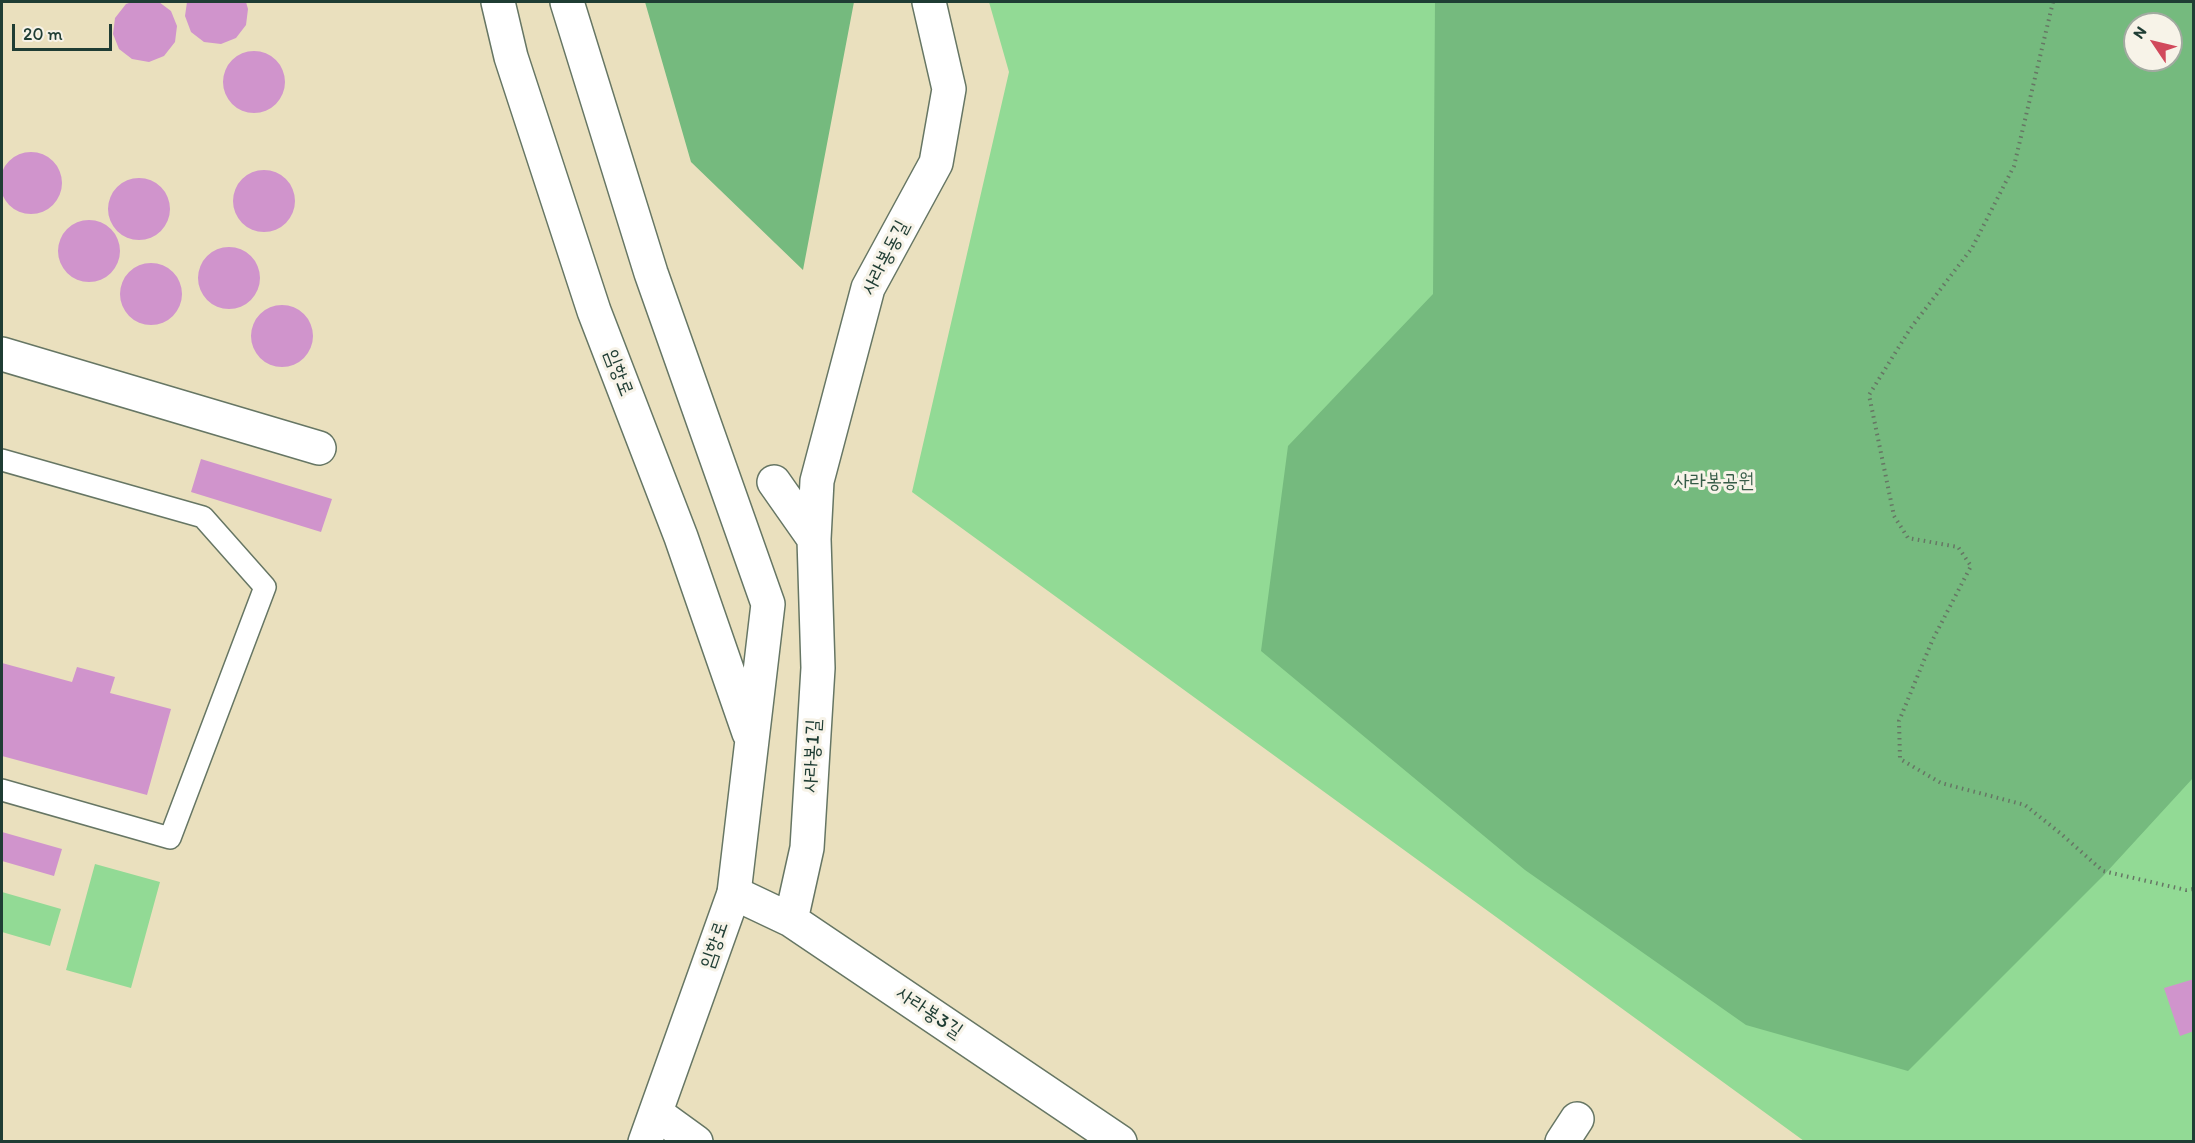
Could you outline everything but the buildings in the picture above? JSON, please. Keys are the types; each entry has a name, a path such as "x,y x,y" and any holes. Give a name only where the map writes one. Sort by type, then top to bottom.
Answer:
{"main road":[{"name":"임항로","path":"498,2 512,57 594,312 681,537 751,741"},
{"name":"임항로","path":"567,2 651,273 768,604 734,893 651,1127"},
{"name":"사라봉동길","path":"816,590 814,539 817,481 868,288 936,164 949,89 929,2"},
{"path":"2,354 319,448"},
{"path":"774,482 814,539"},
{"name":"사라봉1길","path":"791,920 807,848 818,668 816,590"},
{"name":"사라봉3길","path":"734,893 791,920 1120,1142"},
{"path":"651,1127 696,1142"}],"lane":[{"path":"2,460 203,517 265,587 170,838 2,790"}],"path":[{"path":"2053,2 2014,166 1972,248 1910,329 1869,395 1894,516 1908,538 1958,547 1971,566 1932,641 1899,721 1900,759 1941,783 2025,805 2103,872 2186,890 2193,889"}],"green space":[{"path":"645,2 854,2 803,270 691,162"},
{"name":"사라봉공원","path":"989,2 2193,2 2193,1141 1804,1141 912,492 1009,72"},
{"name":"사라봉공원","path":"1435,2 2193,2 2193,778 2103,876 1908,1071 1746,1025 1525,870 1261,651 1288,446 1433,294"},
{"path":"95,864 160,882 131,988 66,970"},
{"path":"2,892 61,909 50,946 2,932"}]}
